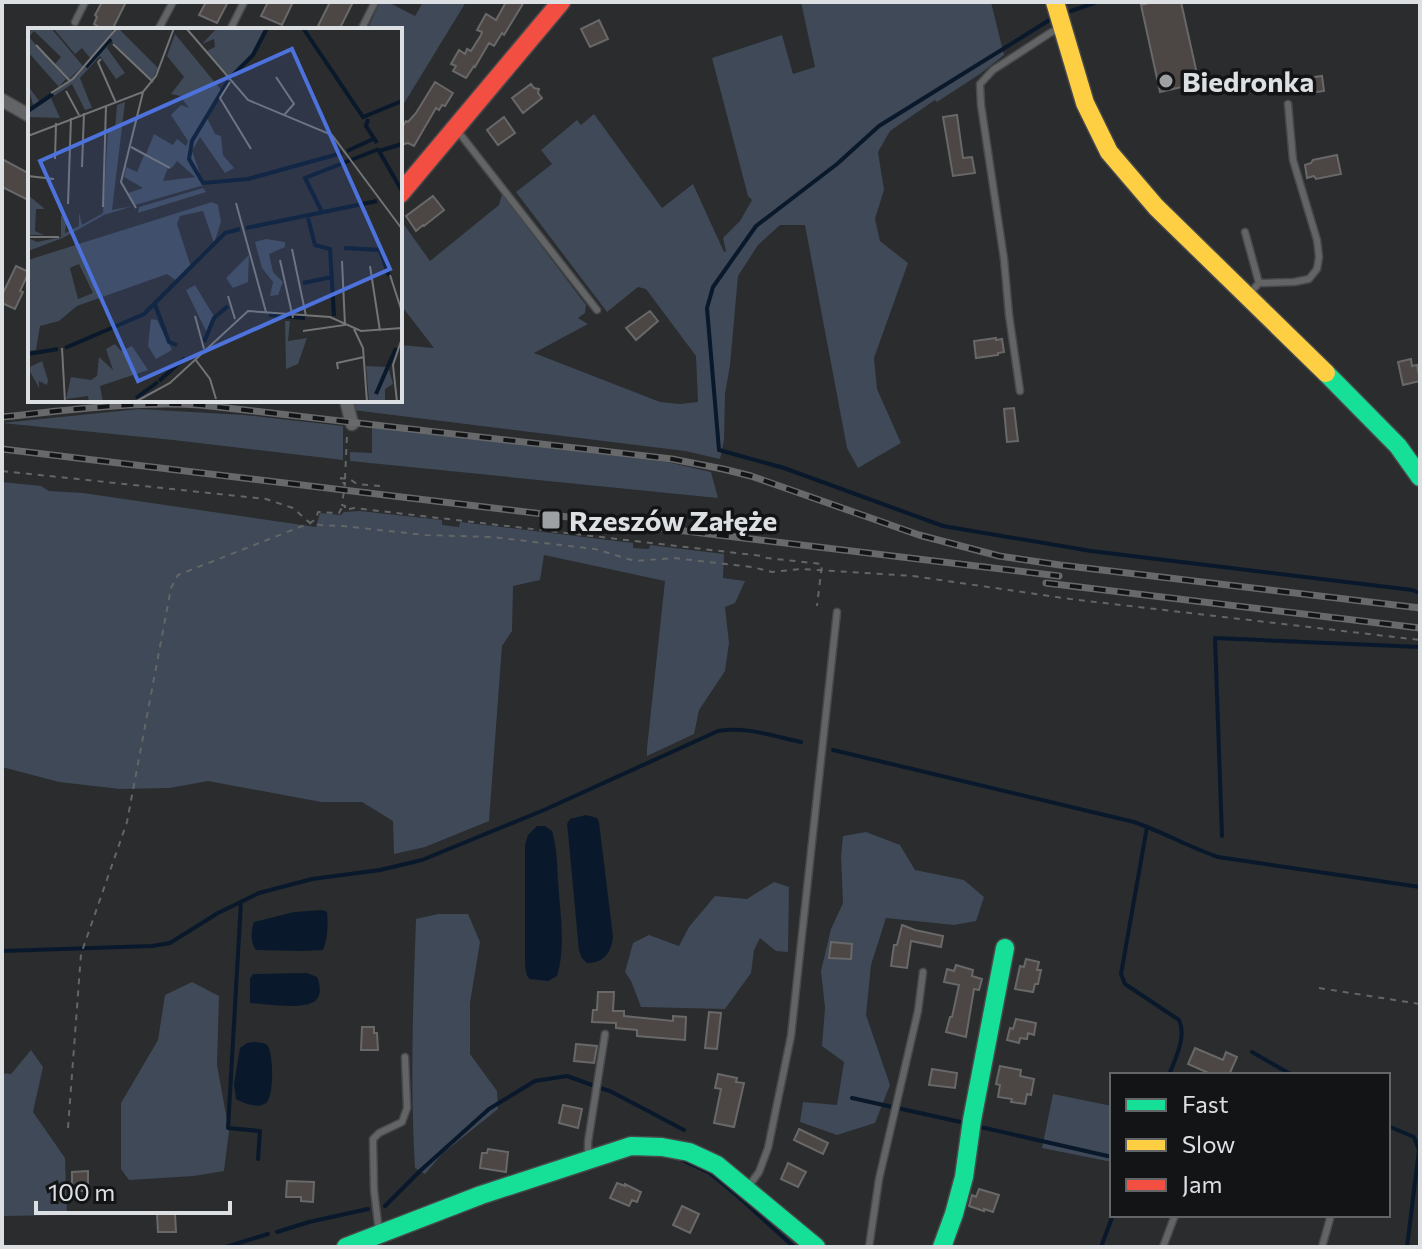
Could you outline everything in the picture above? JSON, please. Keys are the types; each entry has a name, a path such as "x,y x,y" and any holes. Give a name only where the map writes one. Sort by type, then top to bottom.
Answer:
{"street":[{"path":"402,192 561,2"},
{"path":"1059,14 1085,103 1109,152 1156,207 1253,289 1398,446 1420,477"},
{"path":"2,100 28,115"},
{"path":"346,402 352,424"},
{"path":"942,1247 964,1177 1005,948"},
{"path":"346,1247 481,1195 631,1146 689,1152 717,1165 816,1247"}],"lane":[{"path":"75,22 85,2"},
{"path":"159,28 173,2"},
{"path":"231,28 244,2"},
{"path":"362,28 375,2"},
{"path":"1020,391 980,84 993,70 1050,33 1059,14"},
{"path":"1245,232 1253,289 1309,279 1317,269 1317,240 1293,160 1288,104"},
{"path":"455,127 597,310"},
{"path":"746,1190 759,1172 768,1148 791,1036 837,612"},
{"path":"869,1247 879,1179 918,1011 923,972"},
{"path":"588,1159 605,1034"},
{"path":"380,1235 374,1190 373,1139 402,1122 407,1108 405,1057"},
{"path":"1163,1247 1174,1217"},
{"path":"1322,1247 1330,1217"}],"path":[{"path":"345,479 347,427 352,424"},
{"path":"2,471 266,499 293,508 310,523 425,535 492,537 595,549 635,561 674,558 772,572 801,569 913,576 1070,599 1420,640"},
{"path":"345,510 342,505 345,483 340,483 341,478 357,484 380,486"},
{"path":"68,1128 81,954 127,822 171,588 178,575 310,523 316,519 318,512 339,513 341,509 354,508 822,564 817,606"},
{"path":"1319,988 1420,1004"}],"shaded area":[{"path":"380,2 388,2 415,16 423,2 466,2 402,107 402,28 368,28"},
{"path":"801,2 991,2 1004,55 980,74 890,131 878,152 884,190 875,219 880,241 908,263 874,358 877,389 901,443 858,468 847,448 805,225 780,225 758,245 738,276 720,459 685,451 353,410 352,402 402,402 402,345 434,348 402,307 402,222 430,261 499,205 502,194 586,305 585,313 578,318 588,324 534,353 660,402 698,402 696,356 646,289 638,287 607,312 516,192 552,164 541,150 577,120 581,125 594,114 662,208 693,184 724,252 723,238 740,221 752,200 748,196 712,58 782,35 793,74 815,67"},
{"path":"139,409 244,415 343,426 343,460 2,423"},
{"path":"372,427 667,462 711,472 718,498 350,461 350,452 372,453"},
{"path":"2,482 316,527 320,513 341,515 360,511 442,520 442,525 459,527 460,522 633,543 633,548 649,549 650,545 724,554 723,578 745,581 735,603 725,607 729,643 725,671 699,710 694,734 647,756 665,581 544,555 540,580 513,586 512,631 502,646 489,821 425,847 394,854 393,821 362,802 321,802 208,781 170,788 120,789 59,782 2,767"},
{"path":"586,815 597,818 599,822 613,937 606,956 587,963 579,951 567,824 570,819"},
{"path":"537,826 545,826 554,837 561,917 560,965 557,976 548,981 530,979 525,965 525,845 528,835"},
{"path":"866,832 900,845 915,870 964,880 984,897 976,921 954,925 886,918 871,965 866,1015 890,1085 875,1123 837,1135 800,1122 803,1102 837,1105 844,1062 822,1046 825,1008 821,971 831,929 843,903 843,836"},
{"path":"774,882 789,887 788,952 776,951 760,938 754,950 751,973 725,1009 641,1007 625,972 633,943 649,935 679,946 689,927 715,896 747,899"},
{"path":"294,912 327,912 328,921 323,950 256,950 254,947 254,922"},
{"path":"438,914 468,914 480,942 470,1003 470,1054 497,1091 498,1109 442,1154 425,1174 415,1168 413,1137 416,919"},
{"path":"307,973 317,977 320,986 317,999 310,1004 250,1003 250,979 253,974"},
{"path":"192,982 219,996 217,1065 229,1131 224,1171 129,1180 121,1169 121,1103 158,1040 165,995"},
{"path":"253,1042 266,1044 272,1063 269,1098 264,1104 256,1106 236,1099 234,1084 240,1048"},
{"path":"31,1050 43,1067 33,1112 65,1158 67,1215 2,1216 2,1073 11,1074"},
{"path":"1053,1094 1110,1106 1110,1162 1042,1148"}],"building":[{"path":"102,2 126,2 113,28 99,28 94,24"},
{"path":"206,2 228,2 217,23 199,15"},
{"path":"268,2 293,2 282,25 261,16"},
{"path":"330,2 353,2 340,28 317,28"},
{"path":"506,2 524,2 504,35 502,33 494,46 489,43 466,78 453,71 456,66 451,64 459,50 465,54 467,49 471,51 481,35 482,32 477,30 486,14 496,20"},
{"path":"1181,2 1199,83 1160,92 1141,5"},
{"path":"599,20 608,39 590,47 581,29"},
{"path":"1322,76 1324,91 1302,94 1300,79"},
{"path":"435,82 453,93 445,106 442,105 439,110 436,108 414,146 404,144 402,128 416,113"},
{"path":"531,84 539,89 542,98 523,113 512,98"},
{"path":"957,115 963,158 972,157 975,173 953,176 943,117"},
{"path":"504,117 515,133 498,145 487,130"},
{"path":"1337,155 1341,174 1307,178 1305,165"},
{"path":"2,159 28,173 28,200 2,187"},
{"path":"433,196 444,210 416,231 406,216"},
{"path":"16,266 28,272 15,309 2,303 2,295"},
{"path":"650,311 658,321 636,340 626,328"},
{"path":"1002,339 1004,352 976,358 974,341"},
{"path":"1411,359 1412,366 1417,365 1420,381 1403,385 1398,362"},
{"path":"1014,408 1018,441 1007,442 1004,409"},
{"path":"902,925 943,936 941,947 911,941 907,968 891,966 894,945 897,945"},
{"path":"831,942 852,944 851,959 829,958"},
{"path":"1026,959 1039,962 1037,970 1041,970 1033,992 1015,989 1020,966 1024,967"},
{"path":"956,965 973,970 972,976 982,979 979,990 974,989 966,1037 946,1032 959,985 944,982 947,969 954,971"},
{"path":"598,992 614,992 613,1011 624,1011 624,1016 673,1021 673,1016 686,1017 685,1040 637,1036 637,1030 616,1028 616,1023 592,1022 593,1010 597,1010"},
{"path":"709,1012 721,1013 717,1049 705,1048"},
{"path":"1016,1019 1036,1023 1034,1035 1028,1033 1027,1039 1020,1038 1019,1043 1007,1040"},
{"path":"362,1027 374,1027 378,1050 361,1050"},
{"path":"576,1044 597,1046 594,1063 574,1061"},
{"path":"1195,1048 1223,1060 1226,1052 1237,1057 1230,1073 1208,1073 1188,1064"},
{"path":"1000,1066 1021,1070 1020,1076 1034,1079 1031,1095 1027,1094 1025,1104 998,1097 1000,1085 996,1084"},
{"path":"932,1069 957,1073 955,1088 929,1085"},
{"path":"718,1074 737,1078 736,1082 744,1083 734,1127 714,1123 721,1089 715,1088"},
{"path":"563,1105 582,1109 578,1128 559,1123"},
{"path":"799,1129 828,1143 823,1154 794,1140"},
{"path":"488,1149 508,1152 506,1172 480,1168 482,1153 487,1153"},
{"path":"788,1163 806,1172 798,1187 781,1179"},
{"path":"88,1171 88,1191 72,1191 72,1172"},
{"path":"287,1181 314,1182 313,1202 301,1201 301,1197 286,1197"},
{"path":"617,1183 641,1192 637,1202 632,1200 629,1206 610,1198"},
{"path":"979,1189 999,1195 993,1212 969,1206 972,1195 976,1197"},
{"path":"682,1206 699,1214 690,1233 673,1225"},
{"path":"157,1213 175,1213 176,1232 158,1232"}],"waterway":[{"path":"1071,11 1097,2"},
{"path":"1051,19 879,126 837,164 756,226 713,287 707,308 719,450 784,468 943,526 1091,551 1420,593"},
{"path":"1222,836 1215,638 1420,647"},
{"path":"2,951 170,943 218,913 259,893 312,879 380,870 422,860 544,810 718,731 749,731 801,742"},
{"path":"833,750 1134,822 1218,857 1420,887"},
{"path":"1147,827 1121,974 1125,984 1179,1020 1181,1041 1170,1073"},
{"path":"241,902 228,1128 260,1131 258,1159"},
{"path":"1252,1052 1289,1073"},
{"path":"385,1206 489,1109 535,1081 567,1076 592,1085"},
{"path":"600,1088 684,1130"},
{"path":"852,1098 965,1123"},
{"path":"976,1126 1110,1157"},
{"path":"1390,1127 1414,1137 1419,1150 1407,1247"},
{"path":"682,1160 710,1173 794,1247"},
{"path":"277,1232 368,1209"},
{"path":"1101,1247 1112,1217"},
{"path":"226,1247 268,1234"}],"railway":[{"path":"2,417 126,405 201,405 672,459 751,476 919,535 999,556 1420,608"},
{"path":"2,449 1059,576"},
{"path":"1046,583 1420,628"}],"traffic: fast":[{"path":"1326,373 1398,446 1420,477"},
{"path":"942,1247 964,1177 1005,948"},
{"path":"346,1247 481,1195 631,1146 689,1152 717,1165 816,1247"}],"traffic: slow":[{"path":"1055,2 1085,103 1109,152 1156,207 1326,373"}],"traffic: jam":[{"path":"402,192 561,2"}],"place":[{"name":"Biedronka","path":"1166,81"},
{"name":"Rzeszów Załęże","path":"551,520"}]}
